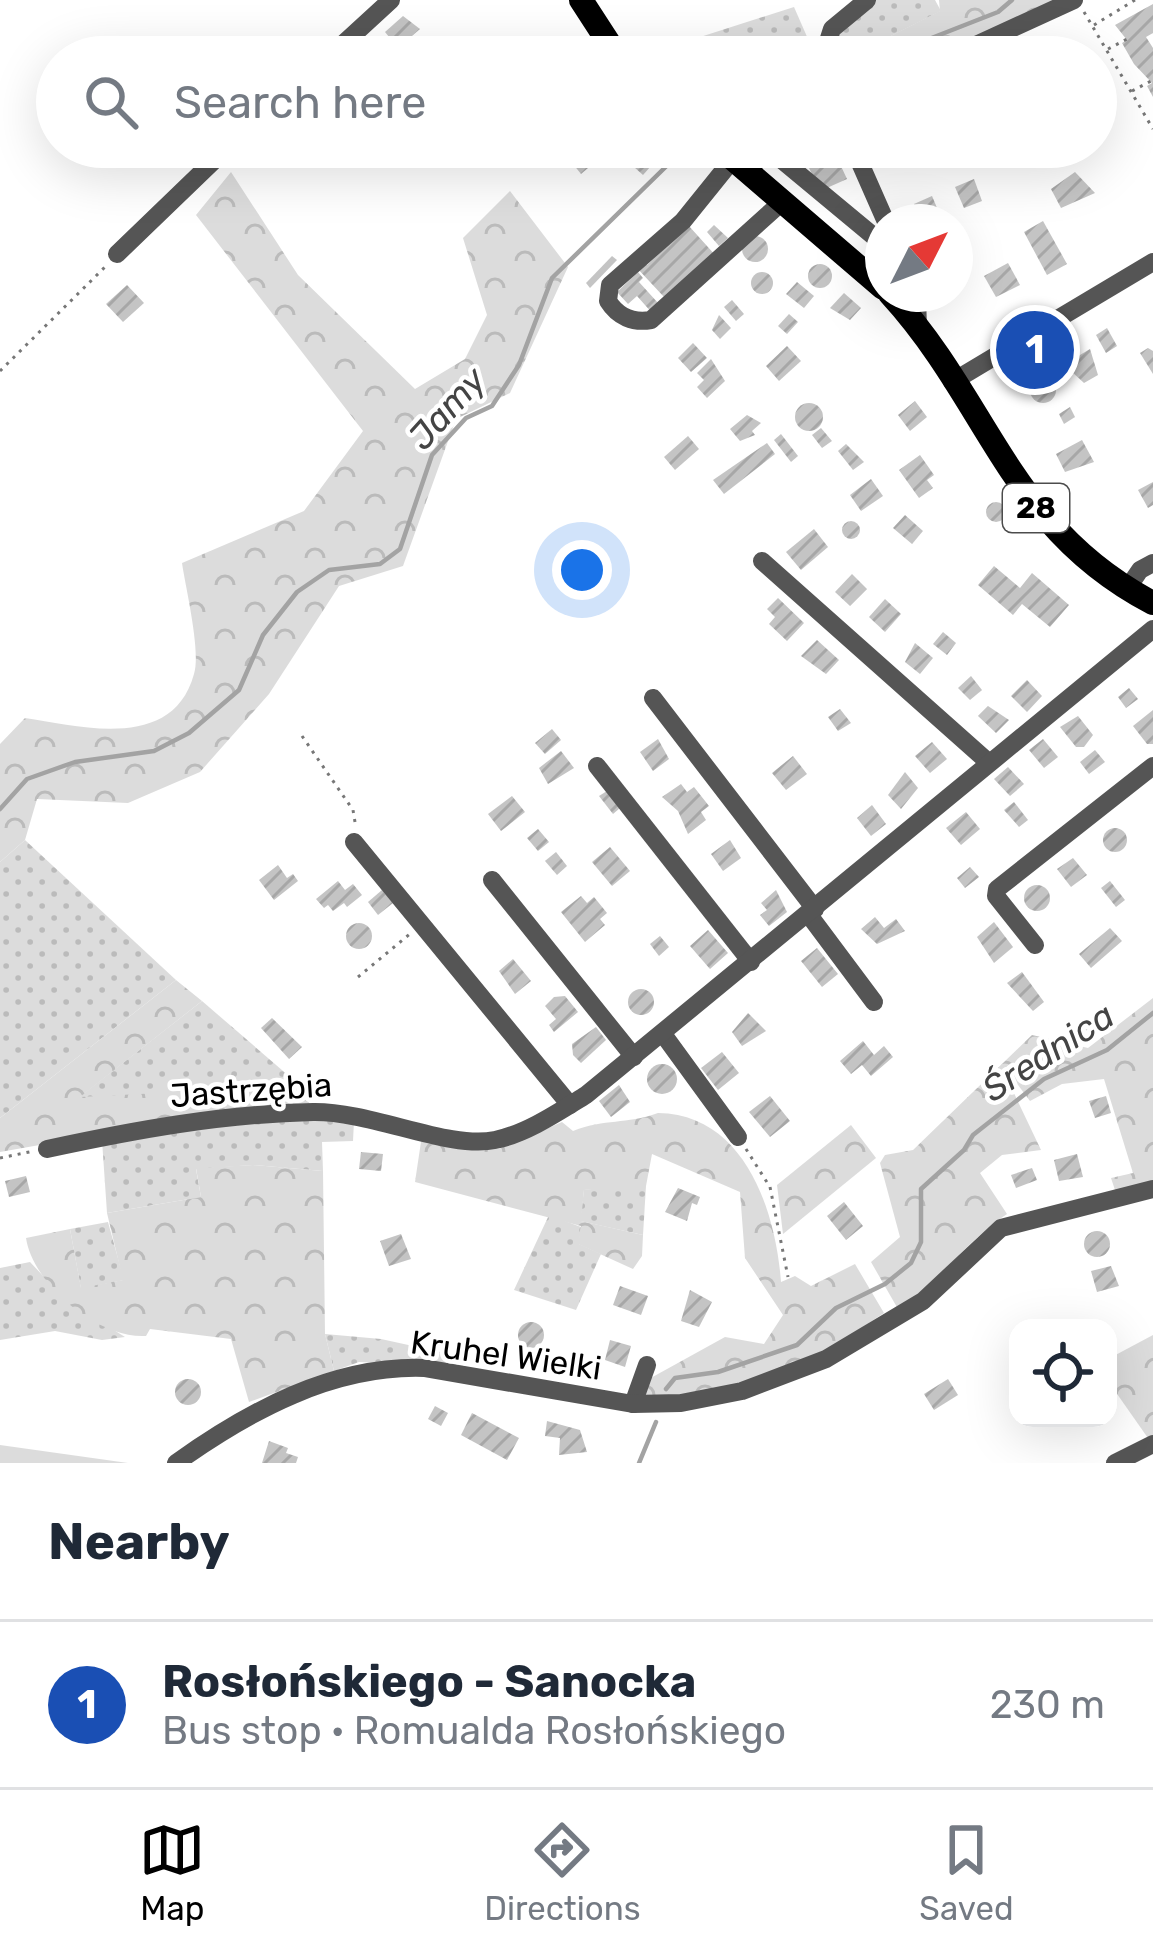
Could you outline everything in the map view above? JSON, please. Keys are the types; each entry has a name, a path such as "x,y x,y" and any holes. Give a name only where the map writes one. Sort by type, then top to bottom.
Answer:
{"main road":[{"path":"580,0 604,36"},
{"path":"744,168 865,272"},
{"name":"28","path":"904,312 1046,521 1083,560 1153,603"}],"street":[{"path":"352,36 392,0"},
{"path":"830,36 867,0"},
{"path":"996,36 1074,0"},
{"path":"117,254 206,168"},
{"path":"724,168 682,220 610,285 608,301 628,320 651,320 783,201"},
{"path":"790,168 865,229"},
{"path":"862,168 878,204"},
{"path":"952,382 1153,262"},
{"path":"918,312 918,330"},
{"path":"762,561 987,761"},
{"path":"1127,590 1153,562"},
{"name":"Jastrzębia","path":"47,1149 197,1120 317,1112 374,1117 481,1142 512,1134 570,1105 634,1057 987,761 1153,629"},
{"path":"653,698 874,1002"},
{"path":"597,766 751,962"},
{"path":"1035,945 996,896 997,889 1153,766"},
{"path":"354,842 570,1105"},
{"path":"492,880 634,1057"},
{"path":"663,1034 738,1137"},
{"name":"Kruhel Wielki","path":"176,1463 319,1384 389,1368 424,1368 633,1404 711,1399 775,1381 826,1359 923,1301 1001,1228 1153,1189"},
{"path":"633,1404 647,1366"},
{"path":"1114,1463 1153,1444"}],"path":[{"path":"1098,36 1092,26 1135,0"},
{"path":"1117,44 1126,39"},
{"path":"1117,68 1153,129"},
{"path":"1131,92 1150,81"},
{"path":"0,370 117,254"},
{"path":"302,736 353,810 354,842"},
{"path":"358,977 422,925"},
{"path":"738,1137 770,1187 788,1277"},
{"path":"0,1158 47,1149"}],"green space":[{"path":"876,0 935,0 941,11 891,36 838,36"},
{"path":"939,0 1062,0 985,36 891,36 940,11"},
{"path":"794,7 807,36 703,36"},
{"path":"231,172 298,275 415,389 465,359 487,315 463,238 510,191 568,267 510,393 456,419 403,566 339,586 269,694 200,772 128,803 37,799 25,840 0,862 0,744 25,718 123,728 167,715 183,698 196,664 182,563 304,511 363,431 196,215"},
{"path":"25,840 176,980 0,1118 0,862"},
{"path":"176,980 202,1001 80,1097 200,1091 221,1113 0,1152 0,1118"},
{"path":"1153,998 1153,1183 1116,1193 1111,1178 1133,1173 1104,1079 1062,1084 1030,1101 1018,1085 1012,1089 1041,1150 1002,1155 980,1173 1007,1214 898,1309 871,1262 900,1237 880,1163 885,1155 913,1150 1032,1035 1088,1048"},
{"path":"202,1001 297,1083 311,1106 221,1113 78,1098"},
{"path":"658,1113 688,1118 713,1130 734,1148 763,1198 781,1282 795,1276 811,1286 855,1264 884,1313 802,1367 678,1399 645,1400 629,1390 725,1337 764,1344 783,1315 745,1258 740,1192 652,1154 646,1186 584,1190 581,1221 643,1235 642,1256 633,1269 578,1244 581,1226 415,1182 422,1135 499,1149 562,1122 573,1131"},
{"path":"354,1121 353,1141 322,1142 323,1171 253,1165 196,1169 201,1197 107,1213 102,1140 232,1122"},
{"path":"851,1125 876,1158 783,1234 777,1185"},
{"path":"253,1165 323,1171 325,1334 334,1371 249,1402 231,1339 150,1329 146,1336 128,1335 108,1329 71,1306 31,1256 26,1238 70,1229 81,1288 123,1280 107,1213 201,1197 196,1168"},
{"path":"646,1186 643,1235 580,1221 584,1190"},
{"path":"549,1215 581,1227 579,1244 601,1254 576,1310 514,1290"},
{"path":"108,1222 124,1280 81,1289 70,1229"},
{"path":"30,1262 66,1300 125,1337 102,1340 55,1331 0,1340 0,1268"},
{"path":"325,1334 381,1339 454,1355 452,1366 359,1362 334,1371"},
{"path":"1153,1335 1153,1440 1117,1394 1117,1354"},
{"path":"0,1445 128,1463 0,1463"}],"building":[{"path":"1153,4 1153,33 1146,37 1153,48 1153,97 1147,86 1152,83 1134,64 1122,43 1127,40 1115,25"},
{"path":"403,16 420,29 412,36 385,32"},
{"path":"809,168 842,168 847,179 820,191"},
{"path":"1075,172 1095,193 1061,208 1051,189"},
{"path":"974,179 982,201 962,204 955,187"},
{"path":"1043,221 1067,264 1047,275 1024,232"},
{"path":"714,225 728,238 719,246 707,232"},
{"path":"689,226 716,256 653,314 637,296 628,304 617,292 638,272 643,278 639,282 658,303 664,297 636,267 643,261 647,265"},
{"path":"755,236 768,249 755,262 742,249"},
{"path":"612,256 617,260 590,288 586,283"},
{"path":"1008,263 1020,285 996,297 984,276"},
{"path":"820,264 832,276 820,288 808,276"},
{"path":"762,272 773,283 762,294 751,283"},
{"path":"797,282 814,296 804,308 786,294"},
{"path":"127,285 144,303 123,322 106,304"},
{"path":"844,293 861,308 850,320 830,308"},
{"path":"732,300 744,314 736,321 724,307"},
{"path":"789,314 798,322 787,334 778,326"},
{"path":"719,315 731,328 720,339 712,330"},
{"path":"1107,328 1117,346 1106,353 1096,335"},
{"path":"693,343 707,358 691,372 678,358"},
{"path":"787,346 801,361 779,381 766,366"},
{"path":"1148,348 1153,351 1153,374 1140,353"},
{"path":"1090,349 1098,375 1084,383 1071,371 1070,361"},
{"path":"711,359 725,381 707,398 697,387 704,380 697,373"},
{"path":"1043,377 1056,390 1043,403 1030,390"},
{"path":"915,401 927,417 910,431 898,415"},
{"path":"809,403 819,407 823,417 819,427 809,431 799,427 795,417 799,407"},
{"path":"1070,407 1075,417 1064,424 1059,414"},
{"path":"747,415 761,423 752,431 755,435 740,441 730,429"},
{"path":"821,428 832,441 822,448 812,435"},
{"path":"781,434 798,456 791,462 774,440"},
{"path":"688,436 699,449 675,470 664,457"},
{"path":"1082,440 1094,462 1065,472 1056,454"},
{"path":"767,443 775,454 724,494 713,480"},
{"path":"846,444 864,462 853,470 838,451"},
{"path":"920,455 934,475 927,480 933,488 919,498 899,470"},
{"path":"871,479 883,496 861,511 850,495"},
{"path":"1153,482 1153,505 1148,508 1138,490"},
{"path":"996,502 1006,512 996,522 986,512"},
{"path":"905,515 923,531 912,544 893,528"},
{"path":"851,521 860,530 851,539 842,530"},
{"path":"814,529 828,547 801,570 786,552"},
{"path":"994,566 1020,588 1032,573 1069,605 1050,627 1022,604 1013,615 978,585"},
{"path":"852,574 867,589 850,606 835,592"},
{"path":"778,598 804,623 787,641 769,624 775,617 767,609"},
{"path":"885,599 901,614 885,632 869,617"},
{"path":"943,632 956,643 947,655 933,644"},
{"path":"817,640 839,660 826,674 801,656"},
{"path":"915,643 933,658 920,674 905,662"},
{"path":"971,676 982,690 970,700 958,688"},
{"path":"1027,680 1042,696 1027,712 1011,696"},
{"path":"1129,688 1138,699 1126,708 1118,697"},
{"path":"988,706 1009,720 996,733 978,716"},
{"path":"840,709 851,723 838,731 828,717"},
{"path":"1153,710 1153,744 1147,744 1133,726"},
{"path":"1078,716 1093,735 1084,747 1076,747 1060,727"},
{"path":"552,729 561,740 545,754 535,743"},
{"path":"658,739 669,759 653,771 640,752"},
{"path":"1043,739 1058,757 1044,768 1029,750"},
{"path":"932,742 947,759 930,773 915,756"},
{"path":"1095,750 1105,762 1089,774 1080,762"},
{"path":"561,751 574,768 548,784 539,768"},
{"path":"793,756 807,774 786,790 772,773"},
{"path":"1008,767 1024,784 1010,796 994,779"},
{"path":"905,772 918,788 901,809 888,795"},
{"path":"681,784 687,792 694,787 709,806 701,812 706,820 688,834 678,811 662,797"},
{"path":"607,791 620,808 613,814 599,796"},
{"path":"512,796 525,812 501,831 488,814"},
{"path":"1014,802 1028,820 1019,827 1004,810"},
{"path":"872,805 886,824 871,836 857,818"},
{"path":"966,812 980,829 961,845 946,828"},
{"path":"1115,828 1124,831 1124,849 1115,852 1106,849 1103,840 1106,831"},
{"path":"538,829 549,842 538,851 527,838"},
{"path":"730,840 741,858 723,871 711,854"},
{"path":"610,847 630,871 612,886 592,862"},
{"path":"556,852 567,866 557,875 545,861"},
{"path":"1073,858 1087,875 1071,887 1057,869"},
{"path":"278,865 287,878 293,874 298,881 274,900 259,880"},
{"path":"970,867 979,877 965,888 957,878"},
{"path":"338,881 345,890 353,884 362,895 347,907 344,903 333,911 328,905 324,908 316,899"},
{"path":"1110,881 1125,900 1116,907 1101,888"},
{"path":"1037,885 1050,898 1037,911 1024,898"},
{"path":"382,890 393,903 378,915 368,902"},
{"path":"776,890 787,912 769,926 760,915 767,910 761,903"},
{"path":"581,896 587,903 594,897 607,913 600,919 605,925 585,942 561,912"},
{"path":"875,917 884,928 896,919 905,931 877,944 861,929"},
{"path":"994,922 1013,947 994,963 977,937"},
{"path":"359,923 372,936 359,949 346,936"},
{"path":"1110,928 1122,941 1091,968 1079,954"},
{"path":"708,930 728,953 710,969 690,946"},
{"path":"660,936 669,947 659,956 650,944"},
{"path":"817,948 838,974 822,987 801,961"},
{"path":"513,959 531,981 515,994 499,971"},
{"path":"1022,972 1044,1002 1033,1011 1007,983"},
{"path":"641,989 654,1002 641,1015 628,1002"},
{"path":"565,996 578,1012 554,1032 549,1025 556,1019 545,1006 554,997"},
{"path":"748,1013 766,1031 742,1046 732,1032"},
{"path":"1094,1015 1102,1026 1090,1035 1082,1024"},
{"path":"272,1018 302,1047 289,1059 261,1028"},
{"path":"596,1027 606,1040 581,1063 573,1055 572,1044"},
{"path":"863,1041 874,1055 884,1046 893,1057 871,1076 862,1065 851,1074 840,1061"},
{"path":"722,1052 739,1073 718,1090 701,1068"},
{"path":"662,1064 673,1068 677,1079 673,1090 662,1094 651,1090 647,1079 651,1068"},
{"path":"619,1085 630,1102 611,1117 599,1101"},
{"path":"770,1096 790,1121 770,1137 749,1112"},
{"path":"1106,1096 1111,1113 1095,1118 1089,1101"},
{"path":"361,1152 383,1154 381,1171 359,1169"},
{"path":"1077,1154 1083,1177 1059,1181 1054,1160"},
{"path":"1032,1168 1037,1180 1016,1188 1011,1175"},
{"path":"26,1176 30,1192 9,1197 5,1181"},
{"path":"678,1188 700,1197 697,1205 692,1203 687,1221 665,1212"},
{"path":"844,1202 863,1226 846,1240 827,1216"},
{"path":"1097,1231 1110,1244 1097,1257 1084,1244"},
{"path":"401,1234 411,1259 389,1266 380,1241"},
{"path":"1111,1266 1119,1286 1097,1292 1091,1271"},
{"path":"620,1286 648,1296 641,1315 613,1305"},
{"path":"690,1290 712,1302 699,1327 681,1321"},
{"path":"531,1322 544,1335 531,1348 518,1335"},
{"path":"610,1340 631,1346 625,1367 605,1360"},
{"path":"188,1379 201,1392 188,1405 175,1392"},
{"path":"948,1379 958,1395 934,1410 924,1394"},
{"path":"435,1406 448,1413 441,1426 428,1419"},
{"path":"472,1413 519,1438 507,1460 461,1435"},
{"path":"547,1421 580,1430 587,1452 559,1455 560,1438 545,1436"},
{"path":"269,1441 288,1448 286,1453 298,1457 296,1463 262,1463"}],"waterway":[{"name":"Jamy","path":"937,36 998,12 1012,0"},
{"name":"Jamy","path":"0,809 27,779 75,762 154,751 189,733 239,690 263,635 297,592 329,570 380,564 400,549 432,455 466,418 492,406 519,365 552,278 665,168"},
{"name":"Średnica","path":"666,1389 675,1378 718,1372 797,1345 836,1308 885,1284 911,1263 921,1242 921,1189 964,1150 973,1135 1044,1079 1107,1050 1153,1013"},
{"name":"Średnica","path":"639,1463 656,1422"}],"place":[{"name":"Rosłońskiego - Sanocka","path":"1035,350"}]}
